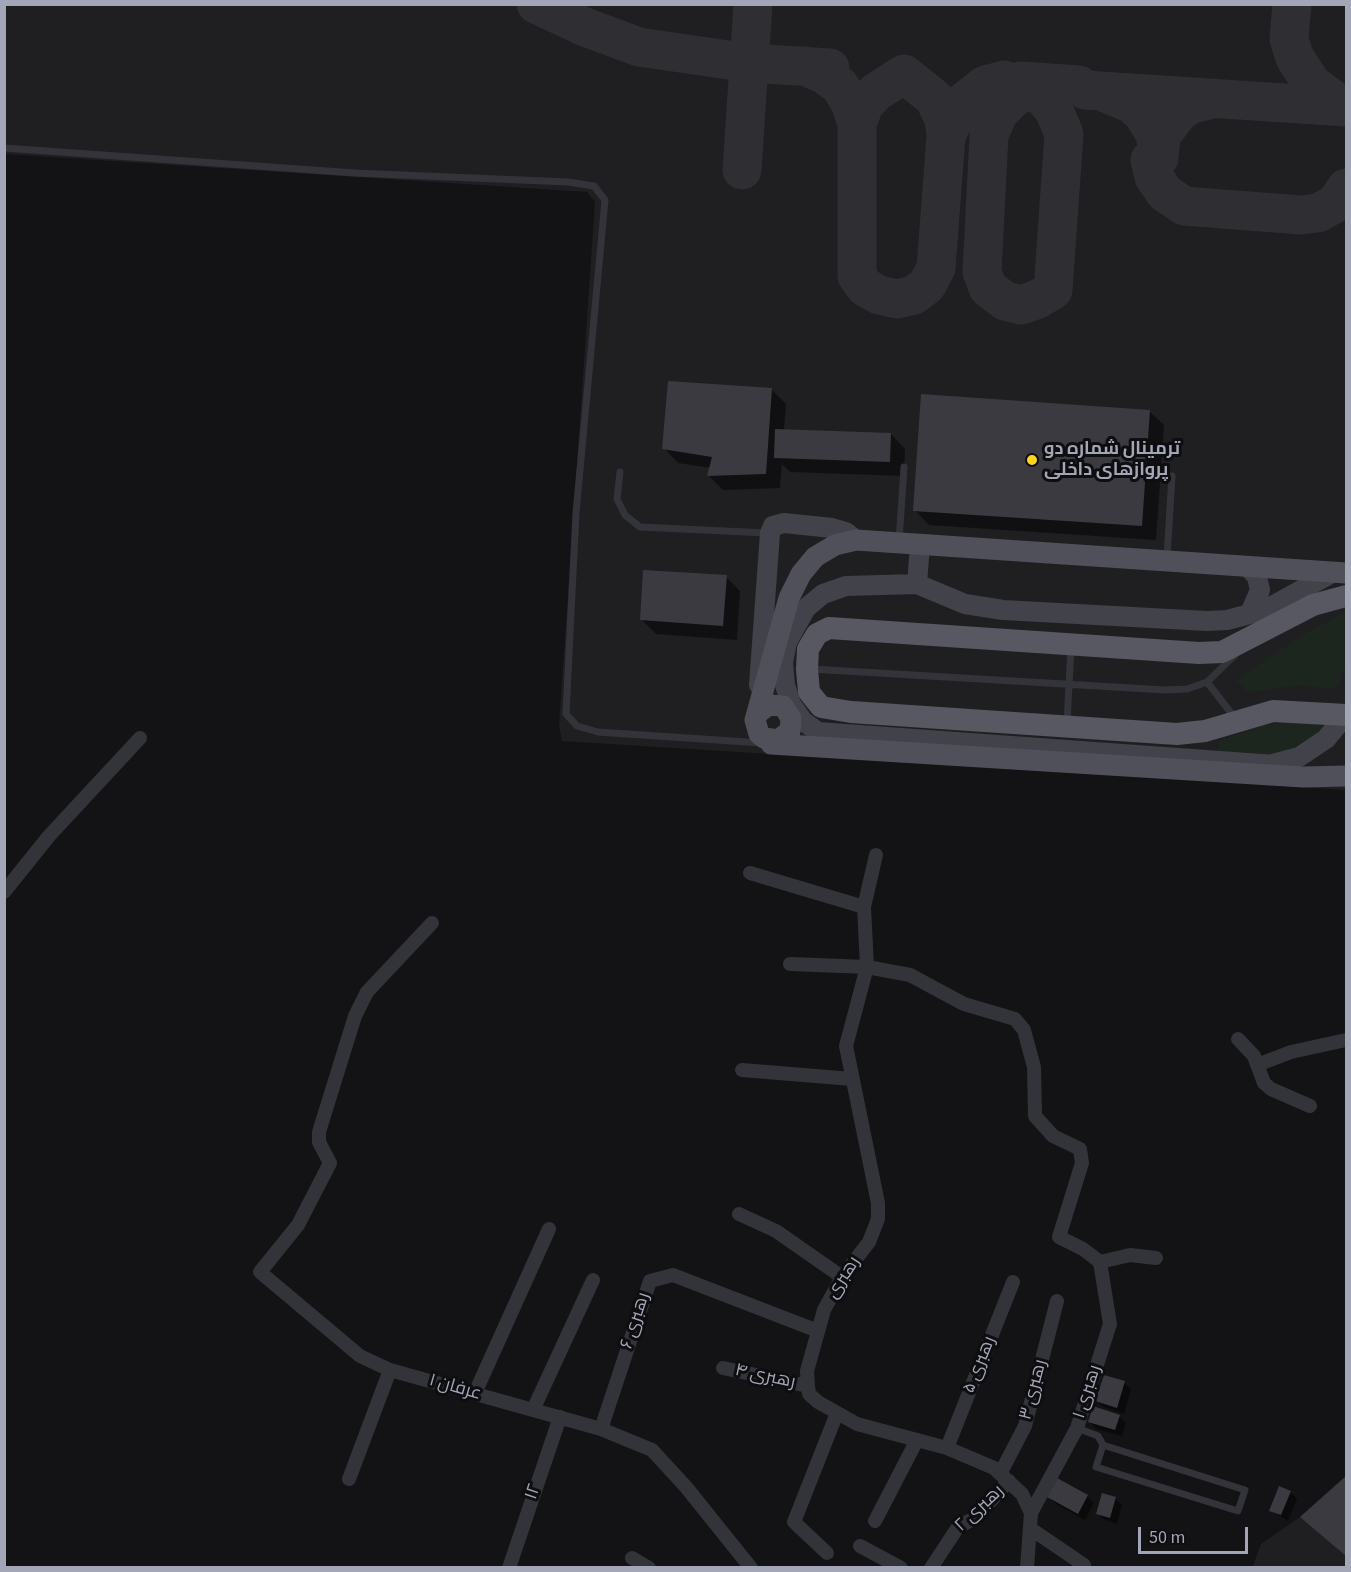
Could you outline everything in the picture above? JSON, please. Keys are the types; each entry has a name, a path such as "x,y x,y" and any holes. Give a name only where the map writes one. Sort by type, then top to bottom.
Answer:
{"highway":[{"path":"1346,715 1273,711 1236,720 1205,731 1177,734 851,712 821,707 809,692 807,669 808,649 816,634 829,627 1199,653 1222,652 1246,642 1313,605 1347,596"}],"main road":[{"path":"856,540 846,532 832,528 784,523 773,526 770,533 756,727 759,734 771,742 1303,777 1347,776"},
{"path":"758,713 789,598 801,574 815,557 835,545 856,540 1250,569 1339,573"},
{"path":"917,584 920,545"},
{"path":"1250,569 1257,577 1260,590 1251,611"},
{"path":"1275,765 818,732 803,721 788,695 783,663 787,642 806,608 823,594 846,586 917,584 965,604 1003,610 1206,621 1227,620 1251,611 1264,610 1339,573"},
{"path":"758,713 769,705 776,704 788,711 792,725 790,731 785,737 771,742"},
{"path":"1233,772 1275,765 1299,757 1326,739 1346,715"}],"street":[{"path":"4,892 49,836 140,738"},
{"name":"رهبری","path":"808,1386 807,1371 824,1310 842,1277 869,1242 878,1219 878,1203 846,1046 867,967 864,907 876,855"},
{"path":"750,873 864,907"},
{"name":"عرفان ۱","path":"432,923 367,992 355,1016 319,1132 319,1142 330,1163 298,1225 260,1272 360,1356 390,1370 601,1429 652,1450 686,1487 751,1568"},
{"path":"790,964 867,967 910,975 964,1004 1015,1019 1024,1030 1034,1067 1035,1116 1053,1136 1080,1149 1082,1163 1059,1238 1083,1249 1100,1262 1130,1255 1156,1258"},
{"path":"1238,1039 1254,1056 1264,1083 1271,1089 1310,1106"},
{"path":"1257,1065 1291,1052 1347,1040"},
{"path":"742,1070 852,1079"},
{"path":"739,1214 776,1231 842,1277"},
{"path":"475,1394 549,1229"},
{"name":"رهبری ۱","path":"1031,1513 1077,1428 1110,1324 1100,1262"},
{"name":"رهبری ۶","path":"601,1429 650,1281 673,1275 818,1331"},
{"path":"533,1410 593,1280"},
{"name":"رهبری ۵","path":"947,1448 1013,1281"},
{"name":"رهبری ۳","path":"1005,1477 1025,1426 1057,1301"},
{"name":"رهبری ۴","path":"723,1368 808,1386"},
{"path":"349,1479 390,1370"},
{"path":"808,1386 809,1394 818,1402 857,1424 947,1448 993,1468 1005,1477 1022,1494 1031,1513 1027,1568"},
{"path":"827,1553 794,1522 837,1413"},
{"name":"۱۲","path":"509,1568 560,1417"},
{"path":"875,1521 917,1440"},
{"name":"رهبری ۲","path":"931,1568 958,1527 975,1518 1005,1477"},
{"path":"1031,1529 1084,1565"},
{"path":"860,1546 901,1568"},
{"path":"632,1558 649,1568"}],"lane":[{"path":"4,148 355,173 568,182 594,186 605,200 576,513 566,714 577,726 598,732 771,742"},
{"path":"898,543 904,467"},
{"path":"620,471 617,499 625,515 640,527 770,533"},
{"path":"1167,563 1172,476"},
{"path":"807,669 1165,690 1187,689 1207,682 1246,642"},
{"path":"1067,725 1071,644"},
{"path":"1207,682 1236,720"},
{"path":"1077,1428 1098,1436 1103,1445 1245,1490 1238,1511 1096,1467 1103,1445"}],"shaded area":[{"path":"4,5 1346,5 1346,790 562,741 559,725 595,202 587,192 5,154"},
{"path":"1346,612 1346,661 1339,686 1331,689 1297,685 1248,693 1236,680 1309,631"},
{"path":"1287,722 1327,725 1318,735 1277,756 1218,756 1219,741 1264,725"},
{"path":"1346,1476 1346,1567 1252,1568 1261,1544 1300,1517"}],"building":[{"path":"668,381 772,388 766,474 707,476 712,457 662,449"},
{"name":"ترمینال شماره دو پروازهای داخلی","path":"921,394 1150,410 1142,526 913,511"},
{"path":"775,429 891,433 890,462 774,458"},
{"path":"643,570 727,575 723,626 640,620"},
{"path":"1104,1375 1125,1381 1117,1408 1095,1401"},
{"path":"1093,1406 1120,1415 1115,1430 1088,1422"},
{"path":"1346,1476 1346,1556 1300,1517"},
{"path":"1057,1478 1088,1495 1078,1514 1047,1497"},
{"path":"1279,1486 1291,1491 1281,1515 1269,1511"},
{"path":"1102,1493 1116,1497 1110,1518 1096,1514"}],"taxiway":[{"path":"536,4 585,27 639,47 749,63 830,68"},
{"path":"742,170 753,4"},
{"path":"1292,4 1289,39 1295,58 1312,84 1343,107"},
{"path":"805,66 825,75 840,86 851,105 857,124 857,276 865,287 879,295 897,299 914,295 927,285 936,268 946,136 944,119 934,98 904,74 876,92 864,105 857,124"},
{"path":"946,136 961,104 985,85 1004,80 1029,88 1042,96 1054,110 1064,134 1053,290 1038,299 1021,305 1005,301 988,288 982,272 989,135 998,114 1011,100 1029,88 1045,83"},
{"path":"1021,81 1079,85"},
{"path":"1085,90 1346,107"},
{"path":"1105,93 1132,104 1143,114 1155,134 1159,158 1161,136 1179,112 1192,104 1213,99"},
{"path":"1150,160 1154,177 1165,193 1184,206 1301,215 1318,213 1336,203 1346,188"}],"place":[{"name":"ترمینال شماره دو پروازهای داخلی","path":"1032,460"}]}
